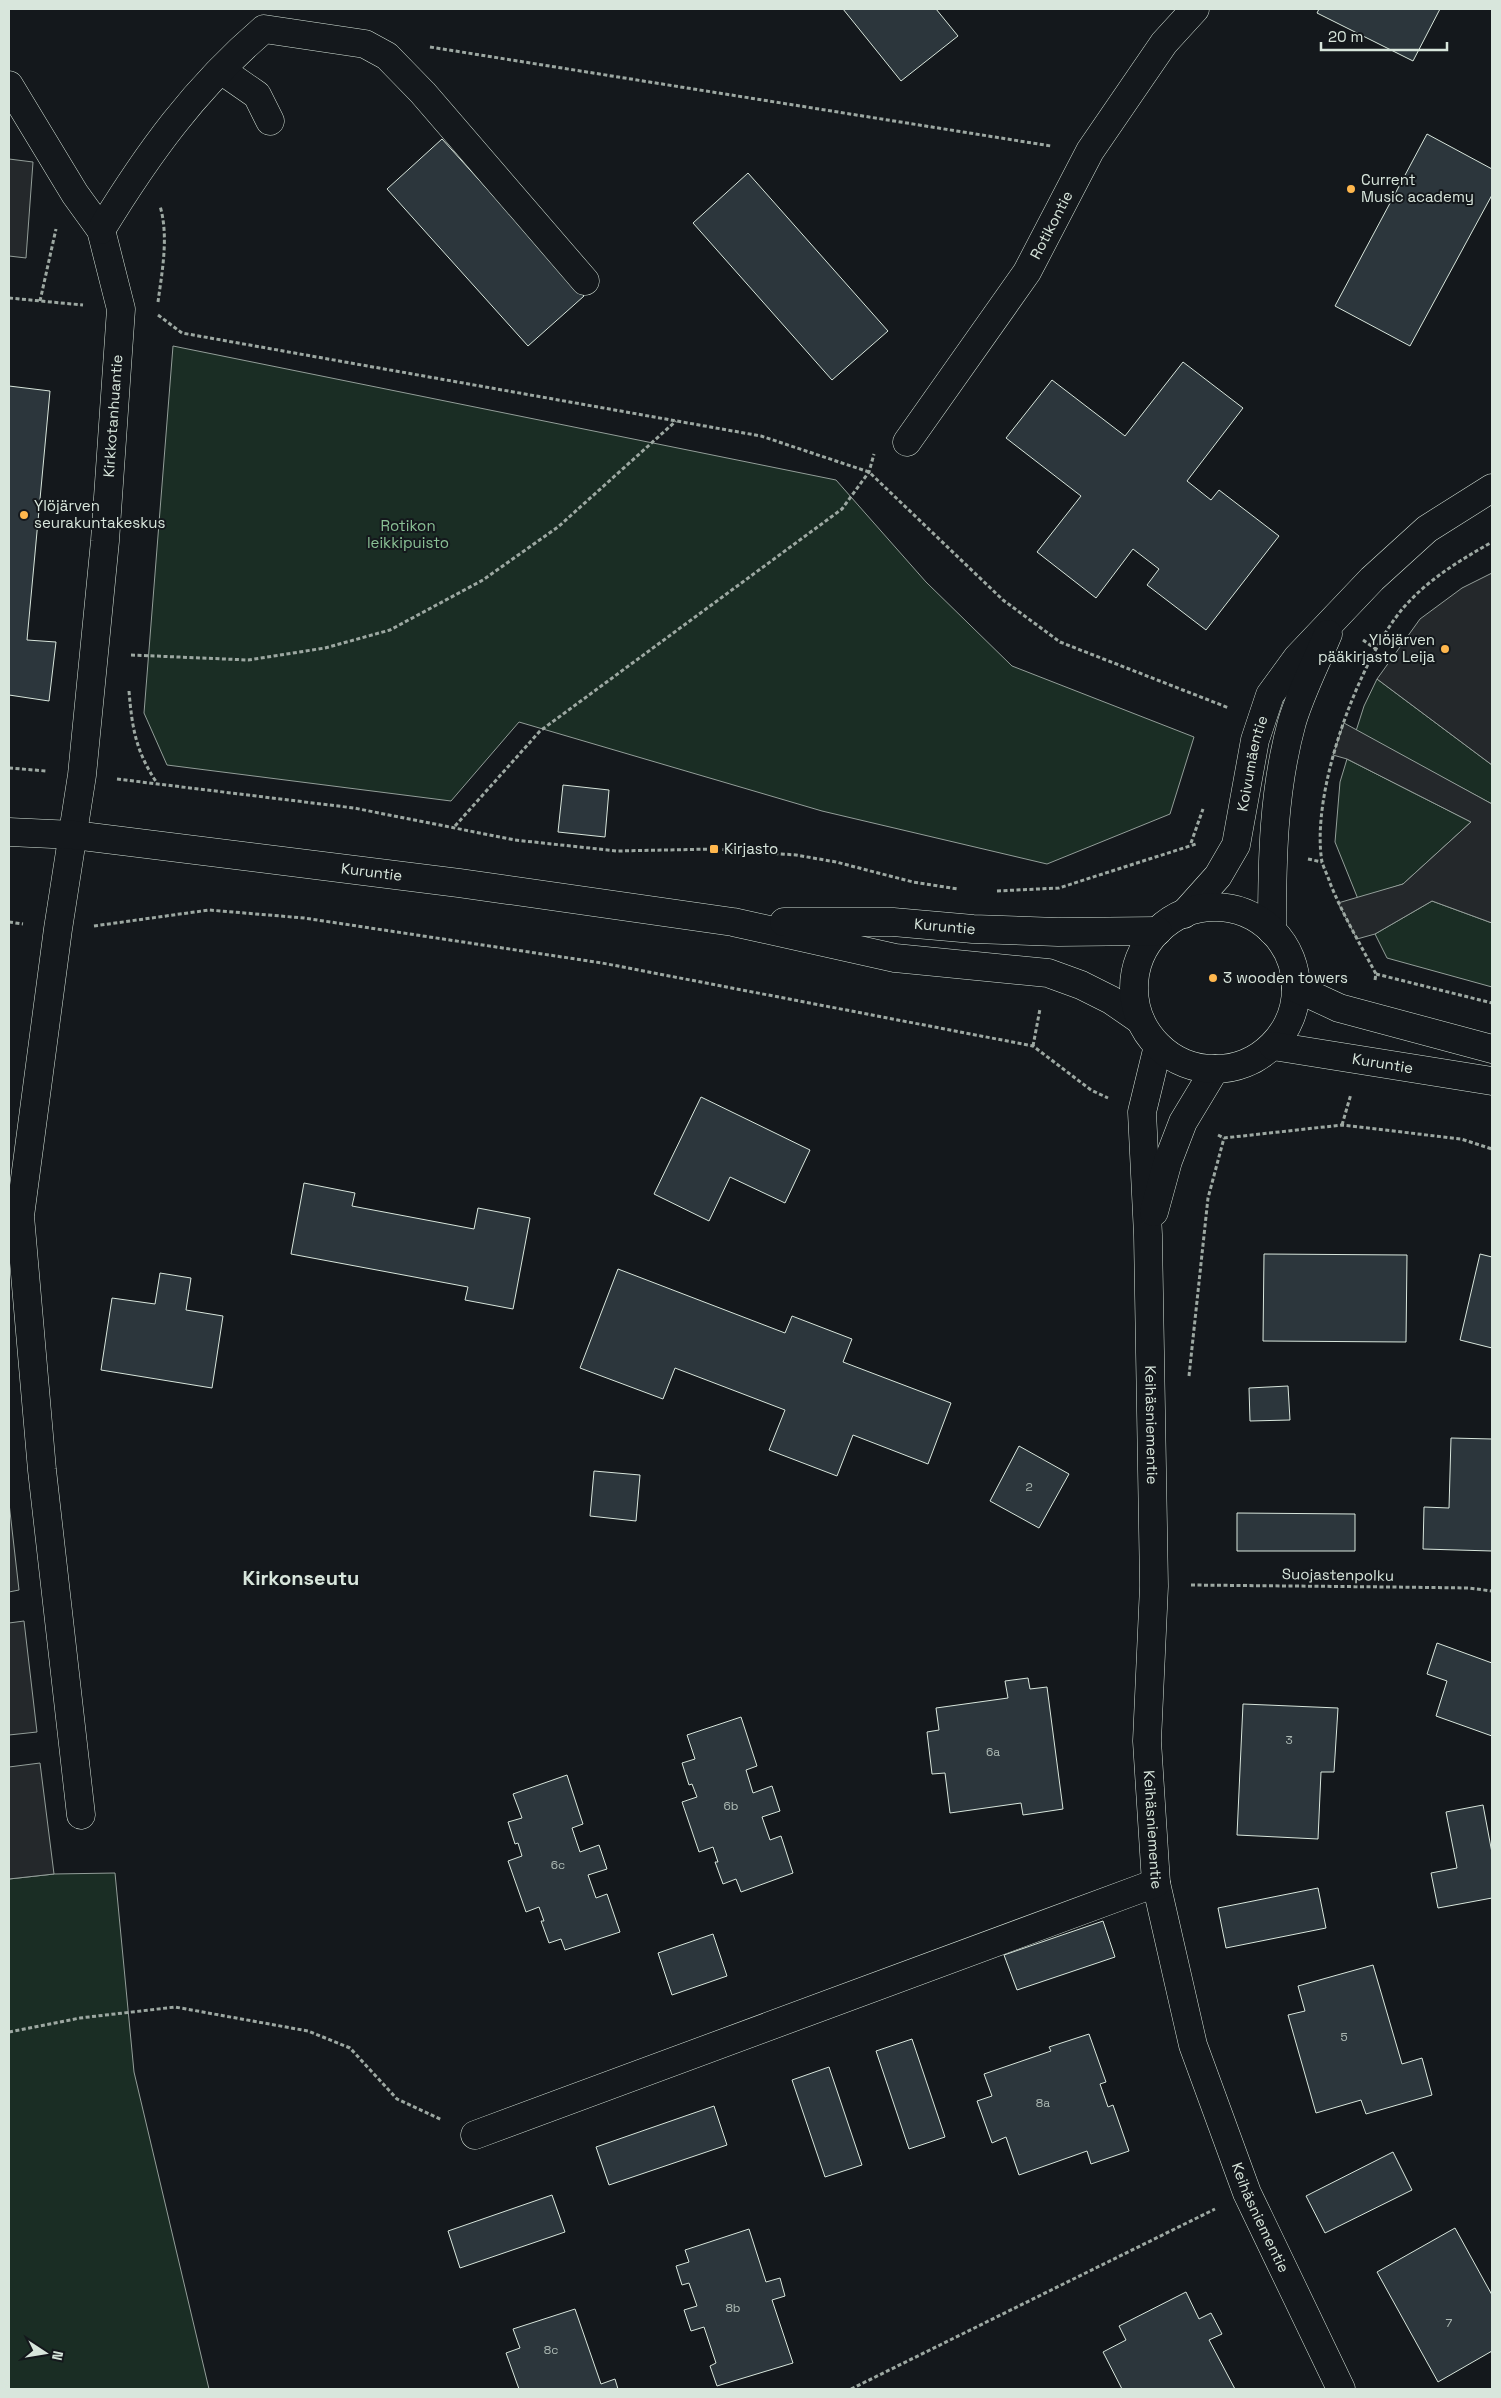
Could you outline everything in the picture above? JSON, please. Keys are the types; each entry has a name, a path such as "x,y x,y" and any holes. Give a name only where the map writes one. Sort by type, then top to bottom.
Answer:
{"street":[{"name":"Rotikontie","path":"907,442 1026,272 1090,151 1164,43 1194,9"},
{"path":"101,230 135,174 192,98 264,29 365,44 387,56 423,93 585,281"},
{"path":"221,70 257,96 270,120"},
{"name":"Kirkkotanhuantie","path":"9,85 74,194 101,230 121,309 104,541 82,775 58,929 20,1216 43,1478 80,1814"},
{"name":"Koivumäentie","path":"1184,914 1218,876 1236,846 1254,740 1270,696 1297,658 1372,579 1427,529 1492,488"},
{"name":"Koivumäentie","path":"1272,931 1272,845 1278,789 1292,722 1334,619"},
{"name":"Kuruntie","path":"9,832 74,835 459,882 732,922 895,958 1048,973 1081,984 1111,1000 1140,1020"},
{"path":"1207,908 1231,909 1253,917 1272,931 1285,947 1294,967 1296,988 1294,1009 1286,1029 1273,1046 1256,1058 1237,1067 1216,1070 1194,1067 1175,1059 1158,1046 1140,1020 1135,997 1136,973 1143,951 1158,931 1184,914 1207,908"},
{"name":"Kuruntie","path":"732,922 893,922 982,929 1058,932 1158,931"},
{"path":"1296,988 1339,1008 1492,1049"},
{"name":"Keihäsniementie","path":"1158,1046 1142,1112 1148,1235 1154,1586 1147,1741 1156,1883 1193,2045 1247,2193 1341,2389"},
{"name":"Kuruntie","path":"1273,1046 1492,1081"},
{"name":"Keihäsniementie","path":"1148,1235 1168,1161 1183,1122 1216,1070"},
{"path":"9,1330 28,1304"},
{"path":"475,2135 1156,1883"}],"path":[{"path":"429,47 1052,146"},
{"path":"9,298 156,314 182,333 761,436 869,472 1003,600 1060,642 1238,711"},
{"path":"127,655 248,660 325,648 390,630 483,580 558,527 677,421"},
{"path":"454,826 540,731 842,510 869,472"},
{"path":"1492,542 1446,568 1405,607 1385,633 1365,673 1329,766 1321,824 1322,862 1338,903 1376,974 1492,1003"},
{"path":"9,768 354,808 454,826 515,840 617,851 714,848 796,855 836,862 913,882 965,890"},
{"path":"992,891 1059,888 1125,868 1191,844 1236,846"},
{"path":"9,922 58,929 209,910 304,918 602,963 1033,1046 1090,1090 1142,1112"},
{"path":"1183,1122 1224,1138 1342,1125 1461,1138 1492,1149"},
{"path":"1189,1379 1208,1198 1224,1138"},
{"name":"Suojastenpolku","path":"1184,1585 1429,1588 1492,1591"},
{"path":"9,2032 80,2018 175,2007 308,2031 350,2048 397,2099 475,2135"},
{"path":"851,2389 1247,2193"}],"green space":[{"name":"Rotikon leikkipuisto","path":"173,346 836,480 926,582 1012,666 1194,737 1170,814 1047,864 822,811 519,722 451,801 167,765 144,713"},
{"path":"1377,679 1492,765 1492,804 1356,731 1364,706"},
{"path":"1347,759 1471,822 1403,884 1358,899 1335,842 1340,782"},
{"path":"1432,901 1492,923 1492,987 1387,958 1375,934"},
{"path":"115,1873 134,2072 209,2389 9,2389 9,1879 54,1874"}],"shaded area":[{"path":"9,159 33,162 26,258 9,256"},
{"name":"Ylöjärven pääkirjasto Leija","path":"1492,573 1492,765 1377,679 1420,619 1462,588"},
{"path":"1344,723 1492,804 1492,923 1432,901 1375,934 1357,939 1338,903 1403,884 1471,822 1347,759 1333,755"},
{"path":"9,1503 19,1590 9,1592"},
{"path":"24,1621 37,1732 9,1735 9,1623"},
{"path":"40,1763 54,1874 9,1879 9,1767"}],"building":[{"path":"843,9 936,9 958,36 901,81"},
{"path":"1319,9 1440,9 1413,61 1317,13"},
{"path":"1427,134 1492,169 1492,195 1410,346 1335,306"},
{"path":"442,139 584,296 528,346 387,189"},
{"path":"748,173 888,331 832,380 693,223"},
{"path":"1183,362 1243,408 1187,481 1211,500 1219,490 1279,536 1206,630 1147,585 1159,569 1133,549 1096,598 1037,552 1081,496 1006,438 1052,380 1125,436"},
{"name":"Ylöjärven seurakuntakeskus","path":"9,386 50,391 27,640 56,642 49,701 9,695"},
{"path":"563,785 609,790 605,837 558,832"},
{"path":"701,1097 810,1150 785,1203 730,1177 709,1221 654,1194"},
{"path":"304,1183 355,1193 352,1206 474,1229 478,1208 530,1218 513,1309 465,1300 468,1287 291,1254"},
{"path":"1264,1254 1407,1255 1406,1342 1263,1341"},
{"path":"1480,1254 1492,1257 1492,1348 1460,1340"},
{"path":"618,1269 785,1333 792,1316 852,1339 843,1362 951,1403 928,1464 853,1435 837,1476 769,1450 785,1410 675,1368 663,1399 580,1368"},
{"path":"160,1273 191,1278 186,1310 223,1316 212,1388 101,1370 112,1298 155,1304"},
{"path":"1288,1386 1290,1420 1250,1421 1249,1388"},
{"path":"1451,1438 1492,1439 1492,1551 1423,1549 1424,1507 1449,1508"},
{"path":"1019,1446 1069,1474 1039,1528 990,1501"},
{"path":"594,1471 640,1475 636,1521 590,1516"},
{"path":"1237,1513 1355,1514 1355,1551 1237,1551"},
{"path":"1437,1643 1492,1663 1492,1736 1436,1716 1447,1681 1427,1674"},
{"path":"1028,1678 1030,1689 1047,1687 1063,1809 1023,1815 1021,1803 950,1813 945,1773 932,1774 927,1732 939,1730 936,1708 1008,1698 1005,1681"},
{"path":"1243,1704 1338,1708 1334,1772 1321,1772 1318,1839 1237,1835"},
{"path":"741,1717 757,1766 746,1770 753,1793 772,1786 780,1811 762,1817 770,1840 781,1836 793,1873 741,1892 736,1879 723,1884 715,1862 718,1862 713,1847 699,1852 682,1802 697,1797 692,1784 689,1785 682,1763 695,1759 687,1735"},
{"path":"567,1775 583,1824 572,1828 580,1852 599,1845 607,1869 588,1875 596,1898 607,1894 620,1932 565,1950 561,1939 549,1943 541,1921 544,1921 539,1907 526,1912 508,1861 522,1856 518,1843 515,1844 508,1822 522,1818 513,1794"},
{"path":"1483,1805 1492,1853 1492,1898 1438,1908 1431,1873 1457,1868 1446,1812"},
{"path":"1318,1888 1326,1928 1226,1948 1218,1908"},
{"path":"1103,1921 1115,1957 1017,1990 1004,1955"},
{"path":"713,1934 727,1976 672,1995 658,1953"},
{"path":"1373,1965 1402,2064 1422,2058 1432,2095 1366,2114 1361,2100 1316,2113 1288,2015 1305,2011 1298,1986"},
{"path":"1089,2034 1106,2082 1100,2084 1108,2107 1113,2105 1129,2151 1091,2164 1087,2151 1019,2175 1006,2137 992,2143 977,2101 992,2096 984,2074 1051,2051 1049,2047"},
{"path":"912,2039 945,2137 909,2149 876,2051"},
{"path":"829,2067 862,2165 825,2177 792,2080"},
{"path":"714,2106 727,2145 609,2185 596,2147"},
{"path":"1393,2152 1412,2190 1325,2233 1306,2196"},
{"path":"552,2195 565,2232 460,2268 448,2231"},
{"path":"1455,2228 1492,2295 1492,2351 1438,2382 1377,2272"},
{"path":"749,2229 766,2282 780,2278 785,2296 772,2300 793,2363 717,2386 710,2366 716,2363 704,2327 691,2331 684,2310 697,2306 689,2283 682,2285 676,2266 689,2262 685,2250"},
{"path":"1186,2292 1199,2319 1211,2313 1222,2334 1209,2340 1235,2389 1122,2389 1103,2352 1126,2340 1119,2326"},
{"path":"575,2309 601,2384 615,2379 618,2389 519,2389 506,2353 520,2348 513,2329"}],"place":[{"name":"Current Music academy","path":"1351,189"},
{"name":"Ylöjärven seurakuntakeskus","path":"24,515"},
{"name":"Ylöjärven pääkirjasto Leija","path":"1445,649"},
{"name":"Kirjasto","path":"714,849"},
{"name":"3 wooden towers","path":"1213,978"}],"district":[{"name":"Kirkonseutu","path":"301,1578"}]}
